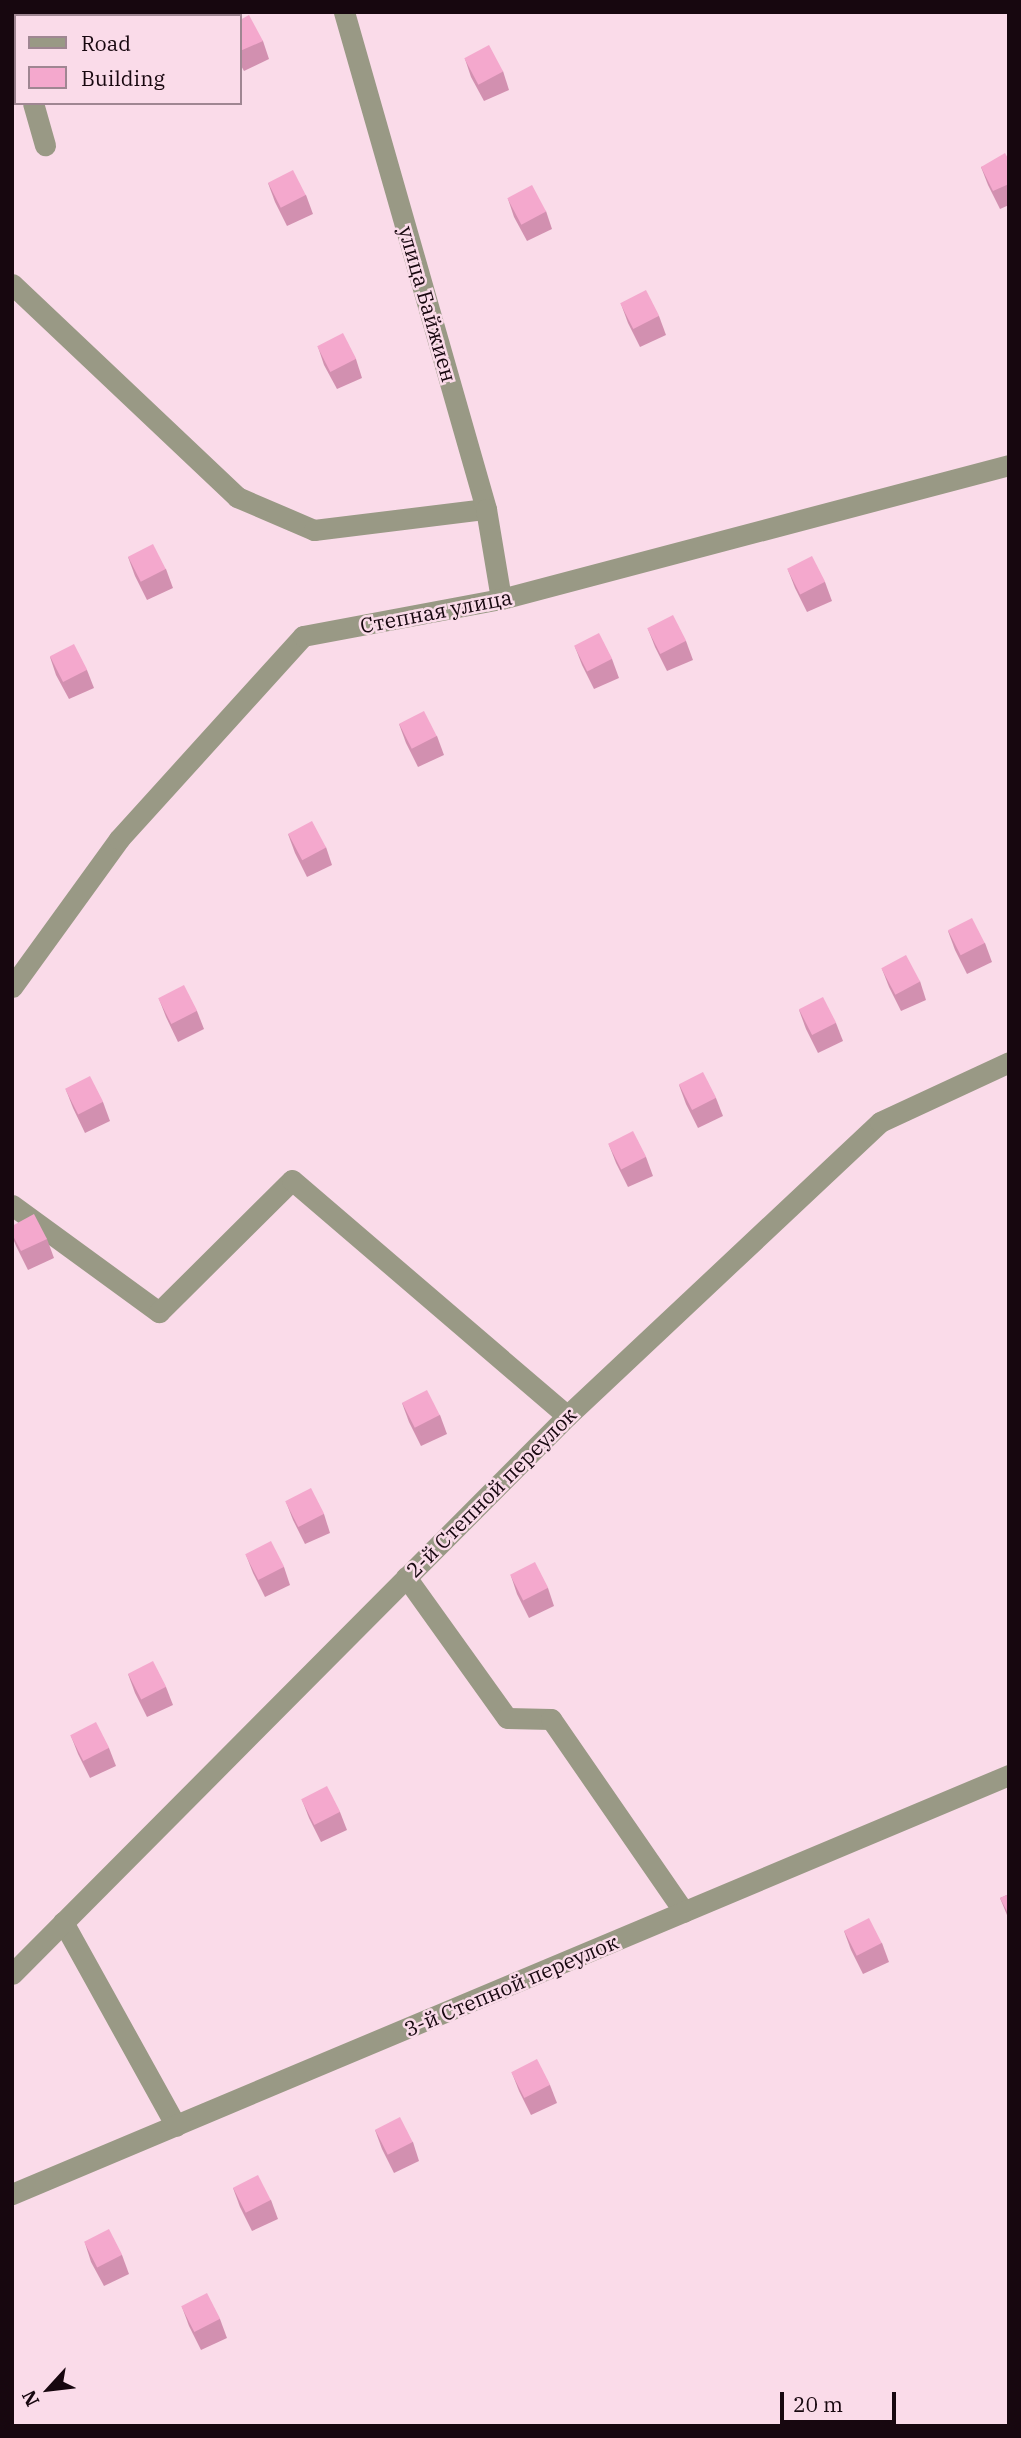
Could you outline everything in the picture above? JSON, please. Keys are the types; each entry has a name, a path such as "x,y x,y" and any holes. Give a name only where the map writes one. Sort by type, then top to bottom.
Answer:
{"street":[{"name":"улица Байжиен","path":"344,12 486,509 500,599"},
{"path":"34,105 45,145"},
{"path":"12,285 237,497 314,530 486,509"},
{"name":"Степная улица","path":"12,987 119,839 303,636 500,599 1009,465"},
{"name":"2-й Степной переулок","path":"12,1974 567,1416 880,1122 1009,1062"},
{"path":"12,1205 159,1312 292,1180 567,1416"},
{"path":"406,1577 507,1718 551,1719 684,1912"},
{"name":"3-й Степной переулок","path":"12,2194 1009,1775"},
{"path":"63,1922 176,2126"}],"building":[{"path":"249,15 263,41 242,50 242,19"},
{"path":"489,45 503,71 478,85 464,58"},
{"path":"1005,153 1009,160 1009,184 993,191 981,167"},
{"path":"293,170 306,195 281,208 268,183"},
{"path":"532,185 546,211 521,225 507,198"},
{"path":"646,290 659,316 633,329 620,303"},
{"path":"343,333 356,359 330,372 317,346"},
{"path":"153,544 166,569 141,582 128,557"},
{"path":"812,556 825,582 800,595 787,569"},
{"path":"673,615 686,641 660,654 647,628"},
{"path":"599,633 612,659 587,672 574,646"},
{"path":"74,644 87,670 63,682 50,656"},
{"path":"424,711 437,736 412,749 399,724"},
{"path":"312,821 326,847 302,860 288,834"},
{"path":"972,918 985,943 961,955 948,930"},
{"path":"906,955 920,981 895,995 881,968"},
{"path":"184,985 197,1011 171,1024 158,998"},
{"path":"823,997 836,1023 812,1035 799,1009"},
{"path":"703,1072 716,1098 692,1110 679,1084"},
{"path":"90,1076 103,1102 78,1115 65,1089"},
{"path":"633,1131 646,1157 621,1170 608,1144"},
{"path":"34,1214 47,1239 21,1251 12,1234 12,1226"},
{"path":"427,1390 440,1415 415,1428 402,1403"},
{"path":"311,1488 324,1514 298,1527 285,1501"},
{"path":"271,1541 284,1567 258,1580 245,1554"},
{"path":"535,1562 548,1588 523,1601 510,1575"},
{"path":"153,1661 166,1687 141,1700 128,1674"},
{"path":"96,1722 109,1748 83,1761 70,1735"},
{"path":"327,1786 340,1812 314,1825 301,1799"},
{"path":"1009,1894 1009,1915 1000,1898"},
{"path":"869,1918 882,1943 857,1956 844,1931"},
{"path":"537,2059 550,2085 524,2098 511,2072"},
{"path":"400,2117 413,2142 388,2155 375,2130"},
{"path":"258,2175 271,2200 246,2213 233,2188"},
{"path":"109,2229 122,2255 97,2268 84,2242"},
{"path":"207,2293 220,2319 194,2332 181,2306"}]}
